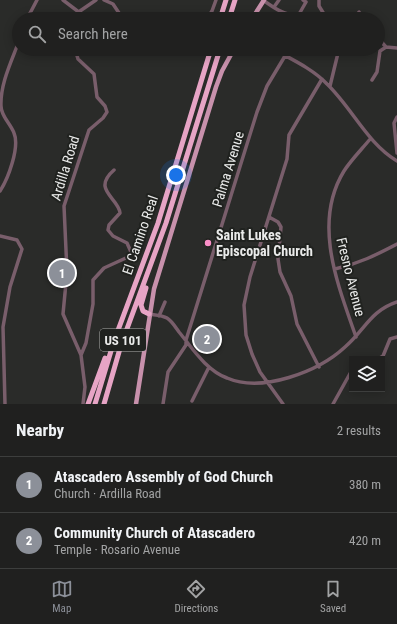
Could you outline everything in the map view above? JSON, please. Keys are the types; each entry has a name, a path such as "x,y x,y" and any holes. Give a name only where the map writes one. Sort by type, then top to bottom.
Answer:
{"highway":[{"path":"222,12 226,0"},
{"path":"231,12 235,0"},
{"name":"El Camino Real","path":"95,404 114,341 150,246 209,56"},
{"name":"El Camino Real","path":"104,404 120,350 166,223 218,56"},
{"path":"147,278 147,287 141,305 143,311 149,314"},
{"path":"88,404 100,369 114,341"}],"main road":[{"path":"256,12 264,0"},
{"name":"El Camino Real","path":"136,404 149,314 156,283 216,87 222,71 230,56"}],"street":[{"path":"31,12 37,0"},
{"path":"62,0 80,12 96,0"},
{"path":"104,0 113,4 118,12"},
{"path":"113,4 116,0"},
{"path":"211,12 216,0"},
{"path":"264,0 282,12"},
{"path":"274,7 279,0"},
{"path":"300,12 306,2 303,0"},
{"path":"319,0 319,6 323,12"},
{"path":"386,47 397,48"},
{"path":"0,191 10,169 16,140 14,131 0,109 6,79 14,56"},
{"name":"Ardilla Road","path":"77,56 78,59 94,74 97,97 106,108 107,112 104,118 88,130 64,206 67,272 63,314 81,355 85,387 83,404"},
{"path":"285,56 322,79 330,86 371,138 387,154 397,161"},
{"name":"Palma Avenue","path":"164,404 168,372 186,344 257,112 267,86 285,56"},
{"path":"330,86 337,56"},
{"path":"372,80 377,72 379,56"},
{"path":"0,78 6,79"},
{"path":"283,404 266,381 256,364 248,344 244,305 250,277 287,159 289,135 322,79"},
{"path":"397,117 394,124 397,153"},
{"name":"Fresno Avenue","path":"356,337 335,269 328,230 332,202 343,173 371,138"},
{"path":"81,355 86,343 93,304 92,280 104,268 128,257 131,252 127,243 113,236 109,232 109,225 120,213 119,208 108,196 105,190 107,178 114,170"},
{"path":"269,217 278,222 281,227 278,260 280,272 290,296 297,324 319,367"},
{"path":"0,236 17,240 22,249 2,316 5,404"},
{"path":"335,269 352,266 368,260 397,244"},
{"path":"159,316 165,302"},
{"path":"149,314 169,320 209,367 220,375 234,380 266,381 293,376 319,367 336,355 356,337 378,311 397,302"},
{"path":"382,356 388,341 397,337"},
{"path":"192,401 209,367"},
{"path":"333,404 349,375"},
{"path":"0,386 4,388"}],"place":[{"name":"Saint Lukes Episcopal Church","path":"208,243"},
{"name":"Atascadero Assembly of God Church","path":"62,273"},
{"name":"Community Church of Atascadero","path":"207,339"}]}
